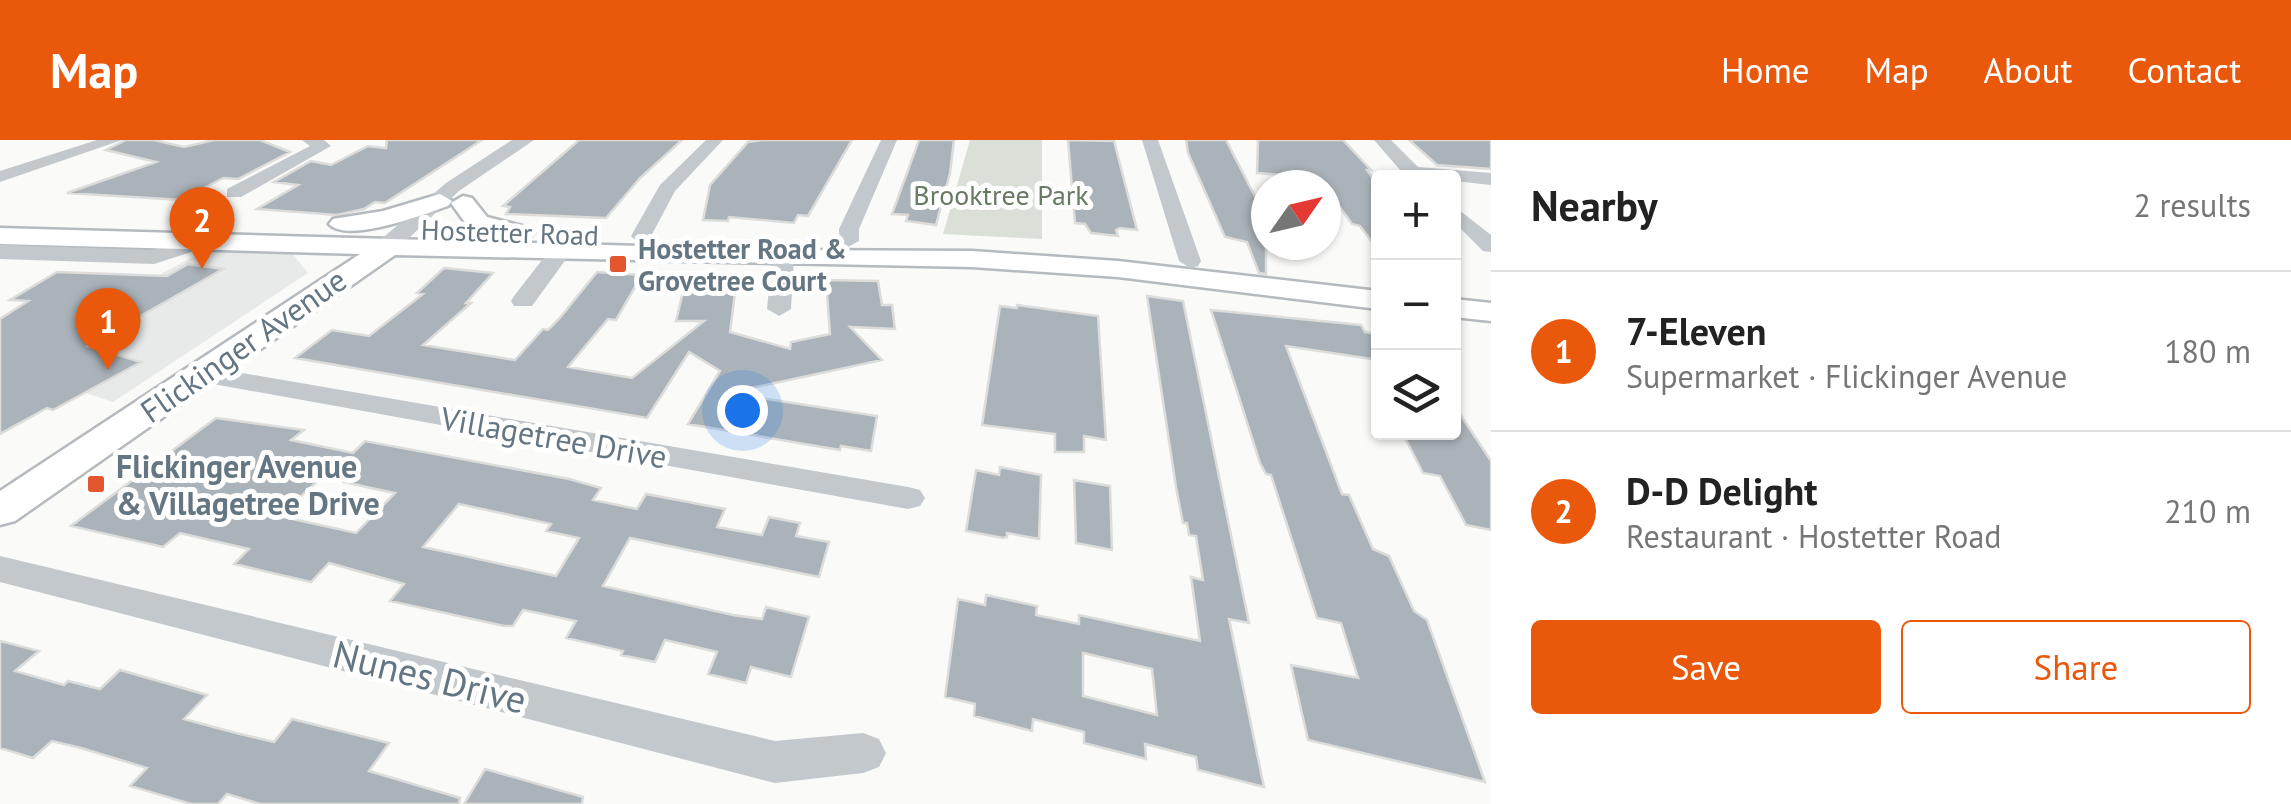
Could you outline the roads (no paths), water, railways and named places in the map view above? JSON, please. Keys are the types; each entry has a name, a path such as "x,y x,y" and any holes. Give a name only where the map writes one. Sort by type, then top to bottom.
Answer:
{"main road":[{"path":"302,304 318,267 303,236 451,202 482,225 521,232"},
{"name":"Hostetter Road","path":"0,218 303,236"},
{"name":"Hostetter Road","path":"0,236 202,241 521,232 848,241 1048,248 1371,280"},
{"name":"Hostetter Road","path":"404,235 465,249 972,259 1118,268 1371,299"},
{"name":"Flickinger Avenue","path":"0,511 404,235"},
{"path":"302,304 402,263 465,249"},
{"path":"1461,290 1491,293"},
{"path":"1461,309 1491,312"}],"street":[{"path":"0,177 114,140"},
{"path":"234,193 324,146 310,140"},
{"name":"Flickinger Avenue","path":"451,202 484,166 526,140"},
{"name":"Flickinger Avenue","path":"404,235 548,140"},
{"path":"642,236 666,189 715,140"},
{"path":"848,241 849,229 889,140"},
{"path":"1150,140 1190,261"},
{"path":"1382,140 1411,170"},
{"path":"50,161 90,168"},
{"path":"1461,177 1491,179"},
{"path":"1461,218 1487,240"},
{"name":"Hostetter Road","path":"0,252 154,257 202,241"},
{"path":"523,302 561,251"},
{"path":"778,309 783,258"},
{"name":"Villagetree Drive","path":"201,374 908,498"},
{"name":"Nunes Drive","path":"0,569 775,762 863,753"}],"place":[{"name":"Hostetter Road & Grovetree Court","path":"618,264"},
{"name":"D-D Delight","path":"202,269"},
{"name":"7-Eleven","path":"108,370"},
{"name":"Flickinger Avenue & Villagetree Drive","path":"96,484"}],"park label":[{"name":"Brooktree Park","path":"1001,194"}]}
